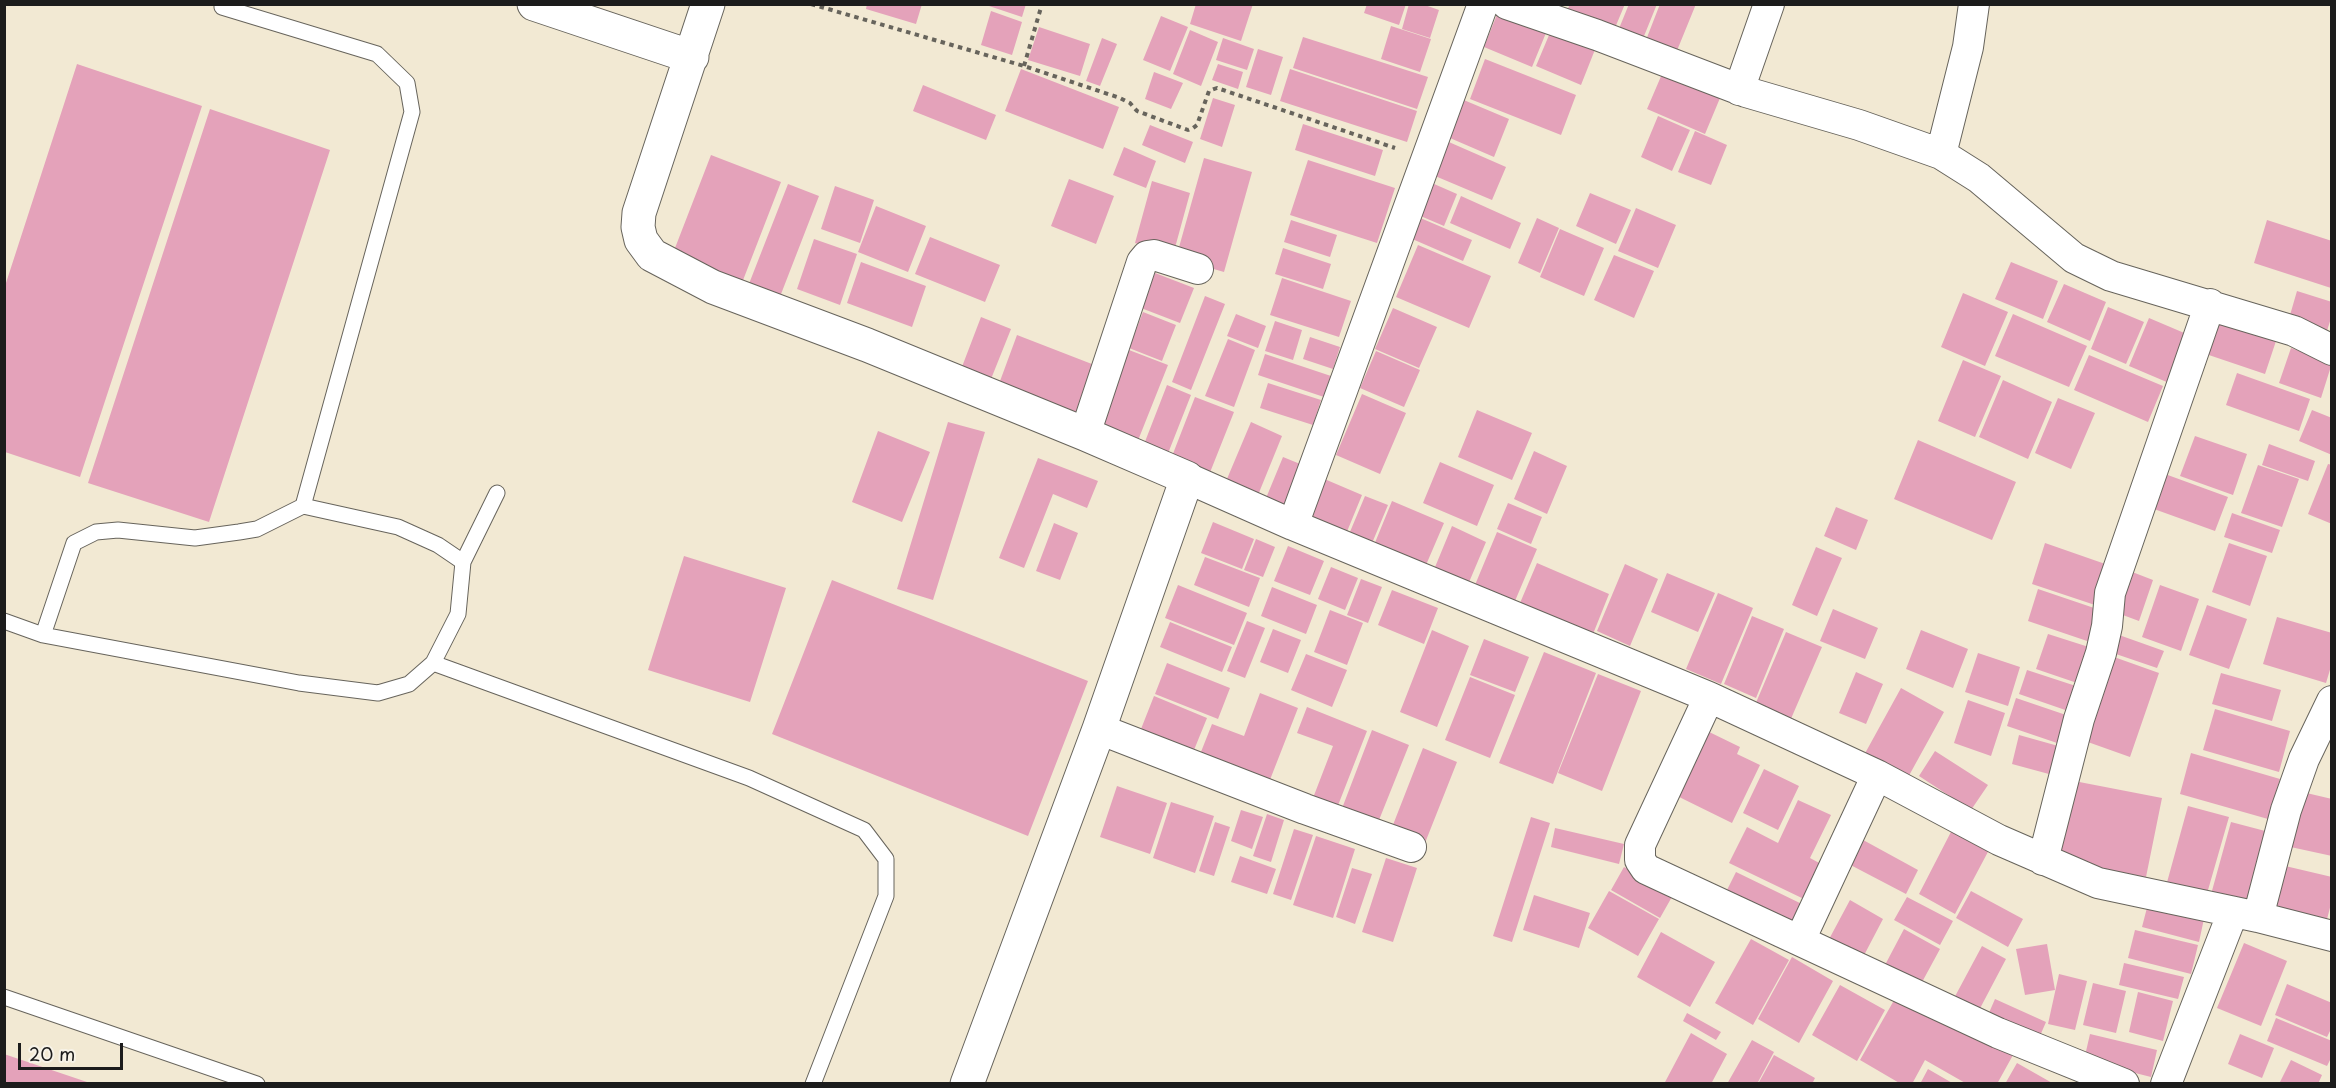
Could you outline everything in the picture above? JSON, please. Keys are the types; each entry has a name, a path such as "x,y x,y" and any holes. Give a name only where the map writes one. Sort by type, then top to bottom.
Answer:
{"street":[{"path":"534,4 584,12 692,57"},
{"path":"708,4 639,213 638,227 641,240 652,255 713,287 867,345 1085,434 1293,525 1709,697 1877,775 1999,840 2098,883 2331,936"},
{"path":"1293,525 1483,4"},
{"path":"1507,4 1598,35 1739,90 1859,125 1941,154 1979,178 2074,258 2111,276 2294,331 2331,350"},
{"path":"1739,90 1769,4"},
{"path":"1941,154 1968,47 1974,4"},
{"path":"1085,434 1142,262 1147,256 1154,255 1198,269"},
{"path":"2043,860 2079,718 2101,653 2107,626 2110,592 2210,304"},
{"path":"967,1083 1099,729 1187,478"},
{"path":"1709,697 1640,845 1640,860 1646,869 1998,1033 2124,1083"},
{"path":"2166,1083 2246,915 2304,759 2331,700"},
{"path":"1099,729 1271,797 1411,848"},
{"path":"1800,940 1877,775"}],"lane":[{"path":"222,7 377,54 407,83 412,112 303,506"},
{"path":"4,621 44,635 299,683 378,693 409,684 433,663 458,614 463,562 497,493"},
{"path":"44,635 74,543 96,532 118,530 195,538 257,529 303,506 398,528 438,544 463,562"},
{"path":"433,663 749,778 864,830 886,859 886,896 813,1083"},
{"path":"4,997 257,1083"}],"path":[{"path":"811,4 1024,66 1120,98 1130,103 1137,111 1188,130 1197,125 1209,91 1217,88 1427,159"},
{"path":"1024,66 1042,4"}],"building":[{"path":"867,4 922,4 916,24 866,9"},
{"path":"983,4 1026,4 1022,17"},
{"path":"1196,4 1253,4 1241,41 1190,24"},
{"path":"1367,4 1406,4 1399,25 1364,13"},
{"path":"1409,4 1422,4 1439,10 1430,38 1402,29"},
{"path":"1570,4 1625,4 1612,35 1565,15"},
{"path":"1629,4 1657,4 1640,46 1616,36"},
{"path":"1660,4 1696,4 1676,53 1646,40"},
{"path":"1500,7 1548,28 1532,67 1484,47"},
{"path":"991,11 1022,22 1012,55 981,45"},
{"path":"1161,16 1188,27 1170,71 1143,60"},
{"path":"1391,26 1431,39 1420,72 1381,59"},
{"path":"1039,27 1090,44 1080,76 1028,60"},
{"path":"1552,28 1596,47 1581,85 1536,66"},
{"path":"1190,30 1218,42 1201,86 1173,74"},
{"path":"1303,37 1428,77 1417,109 1293,68"},
{"path":"1102,38 1117,44 1100,86 1086,81"},
{"path":"1223,38 1254,49 1247,70 1216,60"},
{"path":"1258,49 1283,57 1271,95 1246,87"},
{"path":"1485,59 1576,95 1561,135 1470,99"},
{"path":"77,64 202,106 80,477 5,452 5,286"},
{"path":"1218,64 1243,72 1238,89 1212,80"},
{"path":"1021,69 1119,107 1103,149 1005,111"},
{"path":"1290,69 1417,111 1407,142 1280,101"},
{"path":"1154,72 1183,83 1171,109 1145,99"},
{"path":"1662,74 1720,98 1705,134 1647,109"},
{"path":"923,85 996,115 986,140 913,111"},
{"path":"1213,98 1235,105 1222,147 1200,139"},
{"path":"1459,98 1509,119 1494,157 1443,135"},
{"path":"210,109 330,150 209,522 88,483"},
{"path":"1658,116 1690,130 1672,171 1641,157"},
{"path":"1303,124 1383,150 1375,176 1295,150"},
{"path":"1150,125 1193,142 1185,163 1142,145"},
{"path":"1695,131 1727,145 1711,185 1678,172"},
{"path":"1442,139 1506,167 1492,200 1428,173"},
{"path":"1124,147 1156,161 1146,188 1113,175"},
{"path":"711,155 781,182 740,288 670,261"},
{"path":"1204,158 1252,172 1224,272 1176,258"},
{"path":"1308,160 1395,188 1377,243 1290,215"},
{"path":"1069,179 1114,196 1096,244 1051,226"},
{"path":"1425,180 1457,194 1444,226 1411,212"},
{"path":"1152,181 1190,193 1173,255 1135,243"},
{"path":"788,184 819,196 776,307 745,294"},
{"path":"835,186 874,200 860,243 821,229"},
{"path":"1590,193 1631,210 1616,244 1576,226"},
{"path":"1461,196 1521,223 1510,249 1450,223"},
{"path":"876,206 926,226 908,272 858,252"},
{"path":"1636,208 1676,225 1658,268 1618,251"},
{"path":"1411,214 1472,240 1463,261 1403,235"},
{"path":"1537,218 1559,228 1540,273 1518,263"},
{"path":"1291,220 1337,235 1330,257 1284,242"},
{"path":"2267,220 2332,241 2331,288 2254,263"},
{"path":"1560,229 1604,248 1584,296 1540,277"},
{"path":"930,237 1000,265 985,302 915,274"},
{"path":"814,239 857,254 840,305 797,289"},
{"path":"1418,245 1491,276 1469,328 1396,297"},
{"path":"1283,248 1331,264 1323,289 1275,274"},
{"path":"1614,255 1654,271 1634,318 1594,300"},
{"path":"861,262 926,286 912,327 847,303"},
{"path":"2011,262 2058,281 2043,319 1995,299"},
{"path":"1155,273 1194,288 1180,323 1141,308"},
{"path":"1282,278 1351,301 1339,337 1270,315"},
{"path":"2064,284 2106,302 2090,341 2047,322"},
{"path":"2297,291 2332,302 2332,315 2326,334 2288,322"},
{"path":"1963,293 2008,312 1985,366 1941,347"},
{"path":"1205,296 1225,304 1191,390 1172,382"},
{"path":"2108,307 2144,322 2126,364 2091,349"},
{"path":"1393,308 1437,327 1419,368 1375,349"},
{"path":"1143,312 1176,325 1162,361 1129,348"},
{"path":"1236,314 1266,326 1258,348 1227,336"},
{"path":"2013,314 2087,346 2069,387 1995,356"},
{"path":"2210,314 2277,338 2265,374 2197,351"},
{"path":"981,317 1011,329 989,384 960,372"},
{"path":"2149,318 2189,335 2169,383 2129,366"},
{"path":"1275,321 1302,330 1293,360 1265,351"},
{"path":"1017,335 1097,366 1075,423 996,392"},
{"path":"1310,337 1340,347 1333,369 1303,359"},
{"path":"1228,339 1255,350 1234,407 1205,396"},
{"path":"2291,348 2332,363 2321,398 2279,383"},
{"path":"1129,350 1168,365 1135,448 1097,432"},
{"path":"1376,351 1420,370 1404,407 1360,388"},
{"path":"1265,354 1337,378 1330,399 1258,375"},
{"path":"2089,355 2163,386 2148,422 2074,390"},
{"path":"1963,360 2001,376 1975,437 1938,421"},
{"path":"2237,373 2310,399 2299,431 2226,405"},
{"path":"2003,380 2052,402 2028,459 1979,437"},
{"path":"1268,383 1321,400 1313,425 1260,408"},
{"path":"1167,385 1191,395 1165,461 1141,452"},
{"path":"1362,394 1406,413 1380,474 1336,455"},
{"path":"1195,397 1234,412 1207,480 1169,464"},
{"path":"2058,398 2095,413 2071,469 2035,453"},
{"path":"1477,410 1532,433 1512,480 1458,457"},
{"path":"2312,410 2332,418 2332,455 2299,441"},
{"path":"948,422 985,432 933,600 897,589"},
{"path":"1251,422 1282,436 1256,500 1224,486"},
{"path":"878,431 930,452 902,522 852,502"},
{"path":"2195,436 2247,454 2233,495 2180,476"},
{"path":"1918,440 2016,482 1992,540 1894,499"},
{"path":"2269,444 2315,461 2308,481 2262,465"},
{"path":"1534,451 1567,466 1547,514 1514,499"},
{"path":"1283,457 1310,468 1291,515 1264,503"},
{"path":"1038,458 1098,481 1087,508 1053,494 1024,568 999,558"},
{"path":"1440,462 1494,485 1477,526 1423,503"},
{"path":"2328,464 2332,465 2332,524 2308,514"},
{"path":"2258,465 2299,479 2282,527 2241,513"},
{"path":"2165,474 2228,497 2215,531 2154,509"},
{"path":"1315,475 1362,495 1346,534 1298,514"},
{"path":"1365,496 1388,505 1370,548 1347,539"},
{"path":"1392,501 1444,523 1423,572 1372,550"},
{"path":"1508,503 1542,517 1531,544 1497,529"},
{"path":"1836,507 1868,520 1856,550 1824,536"},
{"path":"2232,513 2280,530 2272,553 2224,537"},
{"path":"1213,522 1254,539 1242,569 1201,553"},
{"path":"1054,523 1078,533 1060,580 1036,571"},
{"path":"1452,526 1486,542 1467,587 1433,572"},
{"path":"1497,532 1537,549 1515,601 1475,585"},
{"path":"1256,539 1275,547 1263,577 1244,570"},
{"path":"2045,543 2111,566 2098,606 2032,584"},
{"path":"2229,543 2267,556 2250,606 2212,592"},
{"path":"1288,546 1324,561 1310,595 1274,581"},
{"path":"1816,547 1842,558 1817,616 1792,605"},
{"path":"684,556 786,588 750,702 648,670"},
{"path":"1205,557 1260,578 1249,607 1194,585"},
{"path":"1537,563 1609,594 1593,634 1520,603"},
{"path":"1625,564 1658,579 1630,646 1597,631"},
{"path":"1331,567 1358,578 1345,610 1318,599"},
{"path":"2127,570 2153,580 2139,621 2112,611"},
{"path":"1667,573 1715,593 1698,632 1651,612"},
{"path":"1361,579 1382,587 1368,623 1347,615"},
{"path":"832,580 1088,681 1028,836 772,734"},
{"path":"1178,585 1247,613 1234,645 1165,618"},
{"path":"2160,585 2199,599 2181,651 2142,637"},
{"path":"1272,587 1317,605 1306,634 1261,616"},
{"path":"2038,589 2103,611 2093,643 2028,621"},
{"path":"1392,590 1438,608 1424,644 1378,625"},
{"path":"1718,593 1753,608 1721,684 1686,669"},
{"path":"2207,605 2247,619 2229,669 2189,655"},
{"path":"1833,609 1878,628 1865,659 1820,641"},
{"path":"1330,610 1363,623 1347,665 1314,652"},
{"path":"1752,616 1784,629 1756,698 1724,684"},
{"path":"2277,617 2332,633 2332,663 2326,683 2263,664"},
{"path":"1247,621 1265,628 1245,678 1227,671"},
{"path":"1170,622 1232,647 1222,672 1160,647"},
{"path":"1273,629 1301,640 1288,673 1260,662"},
{"path":"1432,630 1469,646 1437,727 1400,712"},
{"path":"1921,630 1968,649 1953,688 1906,669"},
{"path":"1786,632 1822,647 1790,721 1755,705"},
{"path":"2048,634 2095,649 2083,685 2036,669"},
{"path":"2119,635 2164,651 2157,668 2113,653"},
{"path":"1484,639 1529,657 1515,692 1470,675"},
{"path":"1544,652 1596,673 1553,784 1499,763"},
{"path":"1978,653 2020,667 2008,706 1965,692"},
{"path":"1306,654 1347,670 1332,707 1291,690"},
{"path":"2114,657 2159,673 2130,757 2085,741"},
{"path":"1167,663 1230,688 1218,719 1155,694"},
{"path":"2027,670 2082,688 2074,713 2019,694"},
{"path":"1856,672 1883,684 1866,724 1839,713"},
{"path":"2221,673 2281,690 2272,721 2212,704"},
{"path":"1598,674 1641,691 1602,791 1558,773"},
{"path":"1470,677 1515,695 1490,758 1445,740"},
{"path":"1901,688 1944,712 1906,781 1863,757"},
{"path":"1260,693 1298,708 1266,790 1197,762 1212,724 1244,736"},
{"path":"1154,696 1207,718 1194,750 1141,729"},
{"path":"2016,698 2069,716 2060,744 2007,726"},
{"path":"1968,700 2005,713 1991,756 1954,743"},
{"path":"1307,707 1367,731 1337,808 1313,798 1333,746 1297,733"},
{"path":"2215,709 2290,731 2279,772 2203,750"},
{"path":"1701,728 1740,747 1737,754 1760,765 1732,823 1671,793"},
{"path":"1372,730 1409,745 1377,825 1341,811"},
{"path":"2019,735 2069,749 2060,777 2012,764"},
{"path":"1423,748 1457,762 1425,843 1391,830"},
{"path":"1935,751 1988,785 1971,810 1919,776"},
{"path":"2191,753 2280,779 2268,819 2180,794"},
{"path":"1764,769 1799,786 1778,830 1743,813"},
{"path":"2069,780 2162,798 2146,877 2053,860"},
{"path":"1117,786 1167,803 1150,854 1100,837"},
{"path":"2298,791 2332,799 2332,856 2286,846"},
{"path":"1798,800 1831,815 1810,858 1823,865 1806,900 1729,863 1747,827 1778,843"},
{"path":"1171,802 1214,816 1195,873 1153,858"},
{"path":"2188,806 2229,817 2206,897 2166,886"},
{"path":"1241,810 1263,817 1252,849 1231,841"},
{"path":"1267,814 1284,820 1271,862 1253,856"},
{"path":"1531,817 1550,823 1512,942 1493,936"},
{"path":"1215,822 1230,827 1214,876 1199,871"},
{"path":"2231,822 2269,832 2247,909 2210,898"},
{"path":"1555,828 1624,844 1619,864 1551,847"},
{"path":"1953,828 1990,848 1955,914 1919,894"},
{"path":"1294,829 1313,835 1291,900 1273,894"},
{"path":"1854,835 1918,870 1906,894 1841,860"},
{"path":"1316,836 1355,849 1333,918 1293,905"},
{"path":"1240,856 1276,869 1267,894 1231,882"},
{"path":"1386,858 1417,868 1393,942 1362,932"},
{"path":"2281,865 2332,877 2332,900 2326,923 2271,910"},
{"path":"1624,867 1673,895 1660,918 1611,890"},
{"path":"1352,868 1372,874 1355,924 1336,917"},
{"path":"1736,872 1806,906 1792,935 1722,900"},
{"path":"1609,891 1659,919 1638,956 1588,928"},
{"path":"1971,891 2023,919 2008,947 1956,918"},
{"path":"1534,895 1590,913 1579,948 1523,930"},
{"path":"1907,897 1953,921 1940,945 1894,920"},
{"path":"1850,900 1883,919 1861,961 1827,943"},
{"path":"2149,900 2205,914 2199,942 2142,927"},
{"path":"1904,929 1940,949 1921,984 1885,965"},
{"path":"2135,930 2198,945 2191,974 2128,958"},
{"path":"1661,932 1715,962 1690,1007 1637,977"},
{"path":"1751,939 1789,960 1753,1025 1715,1003"},
{"path":"2244,943 2287,961 2261,1026 2217,1008"},
{"path":"2047,944 2055,990 2025,995 2016,949"},
{"path":"1982,946 2006,959 1976,1016 1952,1002"},
{"path":"1792,957 1833,981 1799,1043 1758,1019"},
{"path":"2124,963 2184,977 2178,999 2119,985"},
{"path":"2059,974 2087,981 2075,1030 2048,1024"},
{"path":"2093,983 2126,991 2116,1033 2083,1025"},
{"path":"2287,984 2332,1003 2332,1027 2327,1037 2275,1015"},
{"path":"1840,985 1885,1010 1857,1061 1812,1035"},
{"path":"2138,992 2173,1001 2163,1041 2129,1032"},
{"path":"1897,995 2013,1055 1997,1084 1967,1084 1925,1060 1912,1084 1901,1084 1860,1060"},
{"path":"1995,999 2046,1022 2036,1045 1985,1022"},
{"path":"1687,1013 1721,1032 1716,1040 1683,1021"},
{"path":"2276,1018 2332,1041 2332,1056 2327,1066 2267,1041"},
{"path":"1691,1033 1727,1054 1711,1084 1664,1084"},
{"path":"2090,1034 2157,1050 2151,1077 2084,1060"},
{"path":"2240,1034 2274,1048 2262,1078 2228,1064"},
{"path":"1752,1040 1774,1052 1757,1084 1727,1084"},
{"path":"4,1054 90,1083 90,1084 4,1084"},
{"path":"1774,1055 1815,1078 1812,1084 1758,1084"},
{"path":"2291,1060 2322,1075 2318,1084 2279,1084"},
{"path":"2017,1063 2054,1084 2005,1084"},
{"path":"1928,1069 1954,1084 1920,1084"}]}
